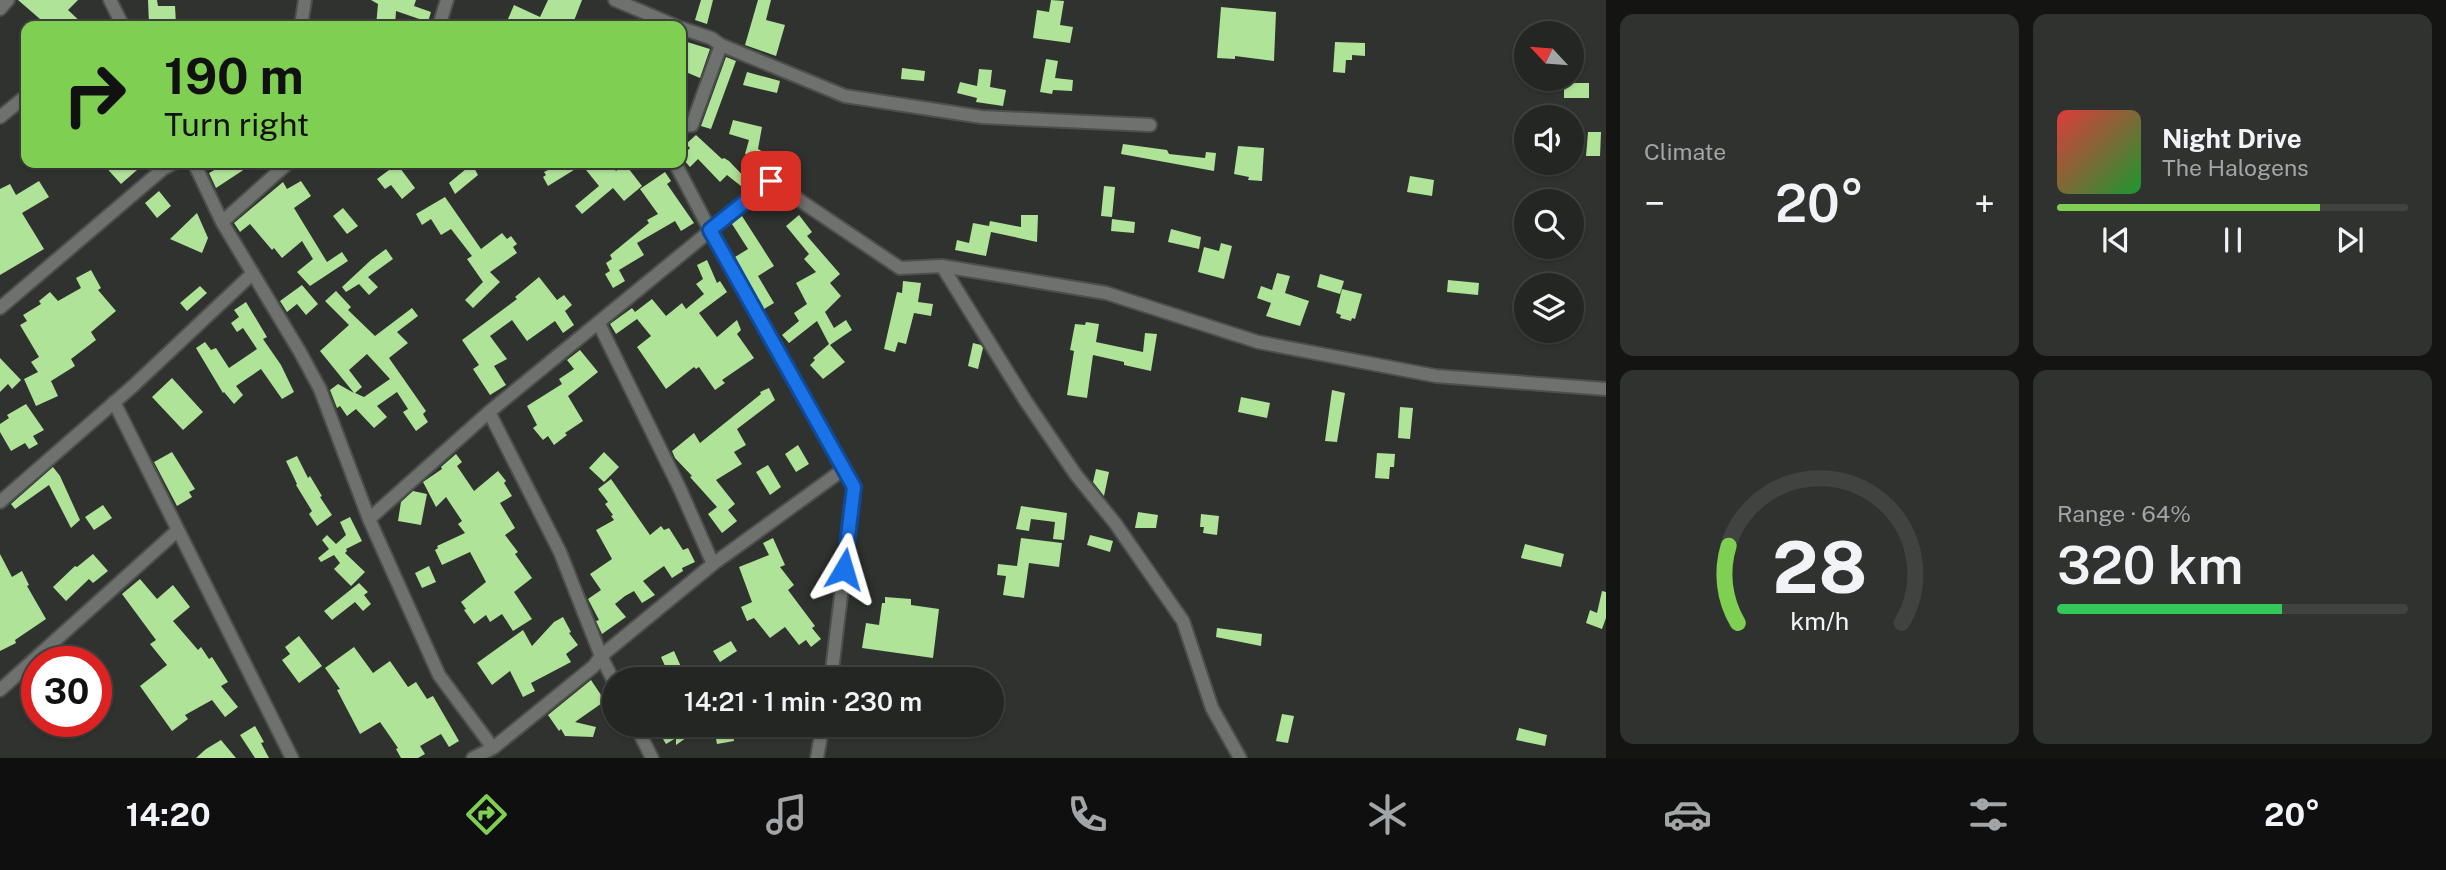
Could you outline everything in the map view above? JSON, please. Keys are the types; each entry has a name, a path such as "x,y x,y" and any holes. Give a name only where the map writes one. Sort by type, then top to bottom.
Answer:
{"street":[{"path":"0,9 8,0"},
{"path":"110,0 118,21"},
{"path":"302,21 304,0"},
{"path":"441,21 447,0"},
{"path":"615,0 664,21"},
{"path":"686,30 845,96 982,117 1150,125"},
{"path":"686,126 692,125 721,45"},
{"path":"0,117 21,100"},
{"path":"0,308 168,168"},
{"path":"196,168 222,222 320,390 369,519 439,675 493,748"},
{"path":"222,222 282,168"},
{"path":"678,168 854,487 832,667"},
{"path":"369,519 489,412 771,181 900,268 942,266 1106,293 1258,342 1436,376 1606,389"},
{"path":"942,266 1025,400 1076,475 1115,523 1183,621 1212,708 1240,758"},
{"path":"0,502 114,402 253,273"},
{"path":"599,324 680,489 713,564"},
{"path":"114,402 292,758"},
{"path":"489,412 560,552 606,667"},
{"path":"473,758 493,748 713,564 844,469"},
{"path":"0,690 178,530"},
{"path":"642,737 652,758"},
{"path":"817,758 821,737"}],"building":[{"path":"18,0 78,0 68,10 80,21 38,21 40,19"},
{"path":"148,0 157,0 158,6 175,6 176,21 149,21"},
{"path":"371,0 416,0 414,6 431,12 428,21 396,11 395,21 376,21 378,4"},
{"path":"548,0 582,0 574,21 507,21 514,5 540,17"},
{"path":"701,0 713,0 707,24 695,20"},
{"path":"758,0 771,0 766,20 785,25 776,56 745,45"},
{"path":"1051,0 1064,1 1060,25 1073,27 1070,43 1033,38 1037,10 1049,12"},
{"path":"1221,7 1276,12 1274,61 1235,56 1235,59 1217,58"},
{"path":"687,42 710,49 700,78 686,72"},
{"path":"1335,42 1365,43 1365,56 1352,55 1352,60 1346,60 1345,73 1333,72"},
{"path":"726,57 736,61 711,129 701,126"},
{"path":"1046,59 1058,61 1055,78 1073,80 1072,91 1053,90 1052,94 1040,92"},
{"path":"902,68 925,71 924,81 901,79"},
{"path":"979,69 992,70 990,87 1006,90 1003,106 976,102 977,98 957,93 960,82 977,86"},
{"path":"747,72 780,81 777,93 743,85"},
{"path":"1584,83 1589,83 1589,98 1564,98 1564,91 1584,91"},
{"path":"733,120 762,127 758,149 777,160 776,163 745,154 749,140 729,134"},
{"path":"1588,132 1601,132 1600,156 1586,156"},
{"path":"696,135 722,159 729,161 752,185 746,190 727,175 720,182 698,159 690,167 686,163 686,152 690,148 686,144"},
{"path":"1123,144 1167,150 1169,154 1205,158 1206,152 1216,153 1214,171 1121,154"},
{"path":"1238,146 1264,148 1262,181 1248,180 1249,177 1234,174"},
{"path":"107,168 139,168 121,184"},
{"path":"218,168 246,168 216,188 209,173"},
{"path":"392,168 400,168 415,188 402,199 391,185 385,189 377,179"},
{"path":"467,168 474,168 478,175 455,194 449,183"},
{"path":"546,168 577,168 548,186 543,177 548,170"},
{"path":"584,168 613,168 616,171 628,168 642,186 624,201 613,188 582,214 575,206 599,186"},
{"path":"665,172 671,181 667,184 694,223 681,231 675,221 637,243 644,255 619,270 625,281 613,288 605,274 610,271 606,263 612,259 610,255 649,223 647,220 658,214 640,189"},
{"path":"1410,176 1434,180 1432,196 1407,192"},
{"path":"39,181 49,197 22,213 44,249 0,275 0,189 10,184 16,195"},
{"path":"301,181 311,196 294,208 327,262 342,252 348,261 310,286 297,272 313,259 302,241 282,258 250,224 240,232 234,223 283,182 287,189"},
{"path":"1104,186 1115,187 1112,217 1101,216"},
{"path":"159,191 171,206 157,218 145,203"},
{"path":"445,197 481,249 502,233 507,239 511,236 517,244 513,247 517,253 490,272 500,282 473,308 465,300 483,282 467,259 472,256 451,229 441,235 431,219 422,225 416,214"},
{"path":"343,208 358,226 347,234 333,216"},
{"path":"197,213 208,238 202,253 170,239"},
{"path":"799,215 812,232 807,236 840,274 830,283 841,296 825,312 834,328 846,320 852,330 830,345 845,362 823,379 810,365 815,360 813,358 829,344 817,321 789,343 782,335 799,321 794,313 807,304 796,283 816,272 804,259 809,254 786,226"},
{"path":"1021,215 1038,215 1037,242 991,232 986,256 955,250 957,240 969,243 973,223 989,226 990,221 1021,227"},
{"path":"742,216 774,266 758,276 774,303 764,309 735,257 748,249 732,224"},
{"path":"1112,219 1135,222 1134,233 1111,231"},
{"path":"1171,229 1201,237 1199,249 1168,242"},
{"path":"1221,243 1232,246 1224,279 1198,272 1204,247 1219,251"},
{"path":"386,249 393,259 368,277 378,287 369,295 359,284 346,292 342,287"},
{"path":"707,260 717,283 720,281 727,292 699,313 717,337 737,320 741,330 737,334 754,358 722,380 725,383 715,390 699,367 694,367 666,389 637,347 651,336 637,319 616,334 610,324 632,308 635,312 652,299 666,316 682,303 686,309 704,294 696,284 703,279 697,265"},
{"path":"91,270 101,288 98,290 116,311 91,332 96,340 71,359 75,366 51,381 58,396 36,406 24,379 38,372 31,362 39,357 20,325 27,321 23,315 41,304 39,301 50,292 58,301 81,288 76,278"},
{"path":"1277,273 1290,276 1285,293 1309,301 1300,326 1266,316 1271,303 1257,298 1261,286 1272,290"},
{"path":"1320,274 1344,281 1340,294 1317,287"},
{"path":"539,277 557,300 564,295 572,305 565,311 574,325 563,333 555,321 527,341 512,320 490,336 507,359 494,366 506,385 490,395 473,369 479,365 462,340 517,299 515,297"},
{"path":"1448,280 1479,283 1478,295 1447,292"},
{"path":"903,281 921,283 918,302 933,304 931,316 914,313 906,344 898,342 895,352 884,349 897,292 902,293"},
{"path":"302,285 318,304 306,315 297,304 287,312 280,301"},
{"path":"200,286 207,293 187,311 180,303"},
{"path":"1342,289 1362,294 1355,319 1352,318 1351,321 1340,318 1341,315 1336,313"},
{"path":"336,291 351,307 348,310 375,336 412,308 418,316 397,332 408,343 389,358 426,411 423,414 428,422 416,431 403,412 408,409 397,392 377,406 387,417 374,428 356,409 347,416 340,406 337,408 330,390 338,384 354,393 320,351 349,325 325,301","holes":["367,354 390,379 364,397 355,393 362,387 349,370"]},
{"path":"246,302 267,337 263,339 281,365 294,392 282,399 261,369 236,386 243,395 234,404 223,393 196,348 205,342 211,350 216,348 229,368 257,349 243,328 237,332 231,323 239,317 234,310"},
{"path":"1086,322 1099,324 1096,342 1143,352 1145,333 1157,334 1151,371 1093,355 1087,398 1067,395 1075,324 1085,325"},
{"path":"973,343 983,348 978,369 968,366"},
{"path":"580,350 598,372 568,396 583,421 565,433 567,435 554,445 548,436 543,440 533,428 537,425 527,406 562,384 559,379 574,369 567,360"},
{"path":"0,358 21,380 12,389 8,384 0,392"},
{"path":"172,378 203,412 183,430 152,397"},
{"path":"769,388 775,400 737,429 746,445 734,452 742,464 716,480 735,504 728,510 737,521 722,533 708,514 717,507 690,477 692,476 672,451 694,433 700,443 761,394 760,392"},
{"path":"1332,390 1345,393 1337,442 1325,441"},
{"path":"1241,397 1270,403 1267,418 1238,412"},
{"path":"26,404 44,430 33,436 38,444 29,449 25,443 11,451 0,432 0,424 9,418 7,415"},
{"path":"1400,407 1413,408 1410,439 1398,438"},
{"path":"798,445 809,464 796,472 785,454"},
{"path":"172,452 195,489 189,492 192,497 177,506 154,462"},
{"path":"604,452 619,467 604,482 589,468"},
{"path":"1377,453 1395,454 1389,479 1375,478"},
{"path":"456,454 462,462 457,466 474,491 498,471 512,496 500,503 515,528 505,535 532,578 514,592 532,619 513,631 502,614 490,622 486,615 474,624 464,610 466,609 461,602 486,582 470,552 442,565 435,550 437,546 465,533 458,524 462,521 446,497 436,507 423,482 442,469"},
{"path":"297,456 332,515 317,526 286,461"},
{"path":"768,465 781,487 770,495 756,472"},
{"path":"53,467 60,476 80,520 71,528 49,485 15,509 11,504"},
{"path":"1096,469 1109,472 1104,496 1093,482"},
{"path":"611,479 650,535 661,526 664,530 669,528 683,550 688,548 695,562 682,568 683,571 672,578 664,566 643,581 655,595 642,603 634,591 625,596 615,604 626,617 602,634 596,621 599,620 588,599 601,590 590,574 612,559 596,530 614,520 605,504 608,502 598,489"},
{"path":"413,491 427,494 421,525 398,521 401,502"},
{"path":"103,505 112,518 94,530 85,517"},
{"path":"1021,506 1067,513 1064,540 1053,539 1055,522 1031,519 1029,531 1016,529"},
{"path":"1138,512 1158,515 1156,528 1135,528"},
{"path":"1201,514 1219,516 1217,535 1203,533 1204,527 1200,527"},
{"path":"350,517 362,541 346,549 345,553 365,572 351,586 334,569 340,563 334,555 321,562 318,558 329,549 322,540 327,535 336,544 346,535 340,522"},
{"path":"1090,535 1113,541 1110,552 1087,545"},
{"path":"773,538 785,565 780,567 794,585 788,590 815,626 812,628 821,639 811,647 806,640 799,645 785,627 770,638 754,618 747,621 741,607 752,602 739,567 769,555 763,543"},
{"path":"1021,538 1062,543 1059,567 1029,563 1024,598 1003,595 1006,576 997,575 998,564 1017,566"},
{"path":"1525,544 1564,554 1561,567 1521,558"},
{"path":"0,554 12,577 22,571 29,585 27,586 46,619 15,640 16,643 0,651"},
{"path":"93,554 108,571 93,583 89,579 66,601 53,587 75,566"},
{"path":"429,566 436,582 422,588 415,573"},
{"path":"140,579 157,599 173,585 190,607 173,621 198,650 201,647 209,659 212,657 228,682 221,686 238,707 225,717 212,700 185,715 188,719 172,731 140,686 167,665 150,644 156,640 122,594"},
{"path":"359,583 368,592 364,595 371,604 363,611 355,602 332,620 324,611"},
{"path":"1602,591 1606,592 1606,618 1602,629 1586,623 1590,610 1597,613"},
{"path":"885,597 911,599 911,605 939,609 933,658 862,648 866,623 879,625"},
{"path":"563,617 571,632 569,633 578,645 566,654 571,662 531,683 535,691 523,697 510,671 492,685 477,663 523,630 532,646 554,622"},
{"path":"1217,628 1262,634 1261,646 1216,637"},
{"path":"299,636 322,666 299,683 282,660 290,654 285,647"},
{"path":"731,641 737,651 720,662 713,651"},
{"path":"354,647 373,673 390,661 408,687 416,682 427,699 433,696 459,741 449,747 441,734 420,746 425,754 418,758 401,758 396,749 398,748 380,722 360,734 337,690 340,689 325,668"},
{"path":"674,651 681,667 665,667 661,657"},
{"path":"591,680 602,696 602,703 575,722 596,727 593,737 565,736 548,715"},
{"path":"1282,714 1294,716 1288,743 1276,741"},
{"path":"255,726 269,758 255,758 240,735"},
{"path":"1519,728 1547,735 1545,746 1516,740"},
{"path":"662,737 687,737 676,745 676,738 666,744"},
{"path":"716,737 734,737 734,741 717,744"},
{"path":"221,740 236,758 196,758 206,749"}],"route":[{"path":"771,181 710,230 854,487 844,569"}]}
